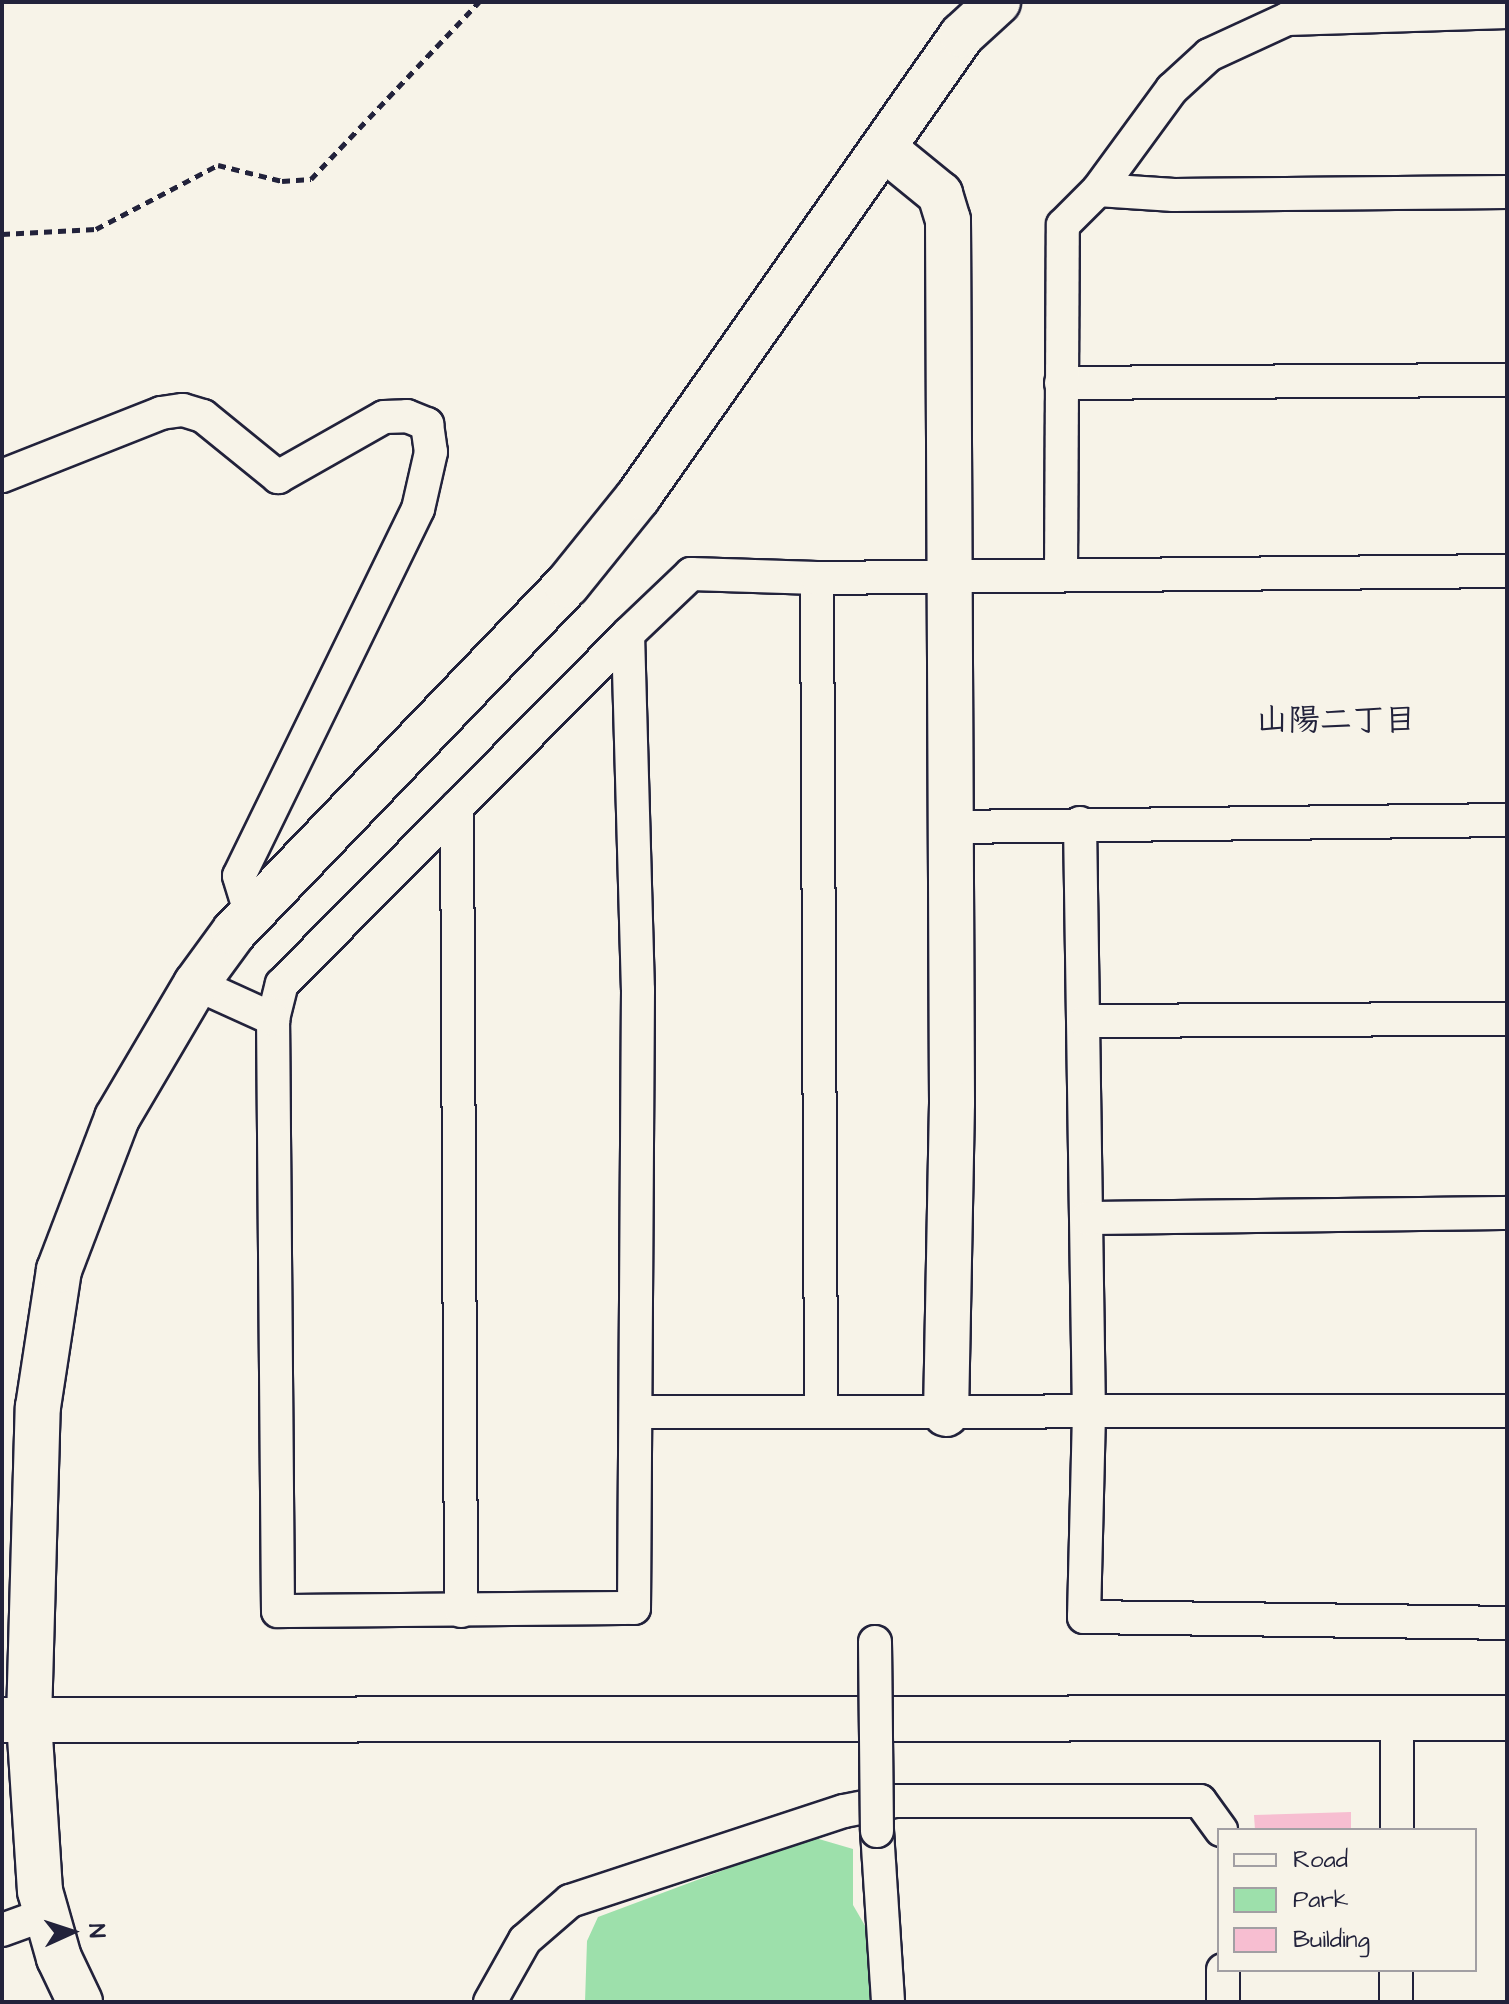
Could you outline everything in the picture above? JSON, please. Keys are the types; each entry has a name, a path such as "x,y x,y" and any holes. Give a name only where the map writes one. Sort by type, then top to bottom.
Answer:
{"street":[{"path":"80,2002 59,1958 40,1891 16,1720 38,1407 59,1270 117,1118 196,984 251,915 567,585 638,497 886,150 962,35 998,2"},
{"path":"1061,574 1063,225 1098,190 1172,89 1209,55 1287,19 1507,12"},
{"path":"886,150 940,194 948,220 953,827 946,1414"},
{"path":"1098,190 1174,195 1507,192"},
{"path":"1061,383 1507,380"},
{"path":"2,476 161,413 183,410 203,416 278,477 384,417 407,416 427,424 431,452 418,509 239,876 251,915"},
{"path":"628,634 638,990 639,1412 634,1608 278,1611 273,1019 282,984 628,634 691,574 817,578 1507,571"},
{"path":"817,578 821,1409"},
{"path":"457,807 461,1611"},
{"path":"953,827 1507,820"},
{"path":"1080,823 1089,1413 1084,1617 1507,1623"},
{"path":"196,984 273,1019"},
{"path":"1085,1021 1507,1019"},
{"path":"1087,1218 1507,1213"},
{"path":"639,1412 821,1409 946,1414 1507,1411"},
{"path":"875,1642 877,1831 888,2002"},
{"path":"16,1720 1507,1718"},
{"path":"1397,1719 1397,1828"},
{"path":"490,2002 525,1940 570,1901 844,1811 895,1801 1200,1801 1220,1828"},
{"path":"2,1930 46,1914"},
{"path":"1223,1972 1223,2002"},
{"path":"1396,1972 1396,2002"}],"path":[{"path":"2,234 96,229 218,165 282,181 311,179 479,2"}],"green space":[{"path":"812,1837 853,1849 853,1905 871,1936 874,2002 585,2002 587,1941 598,1917"}],"building":[{"path":"1351,1812 1351,1828 1255,1828 1254,1815"}],"district":[{"name":"山陽二丁目","path":"1336,721"}]}
